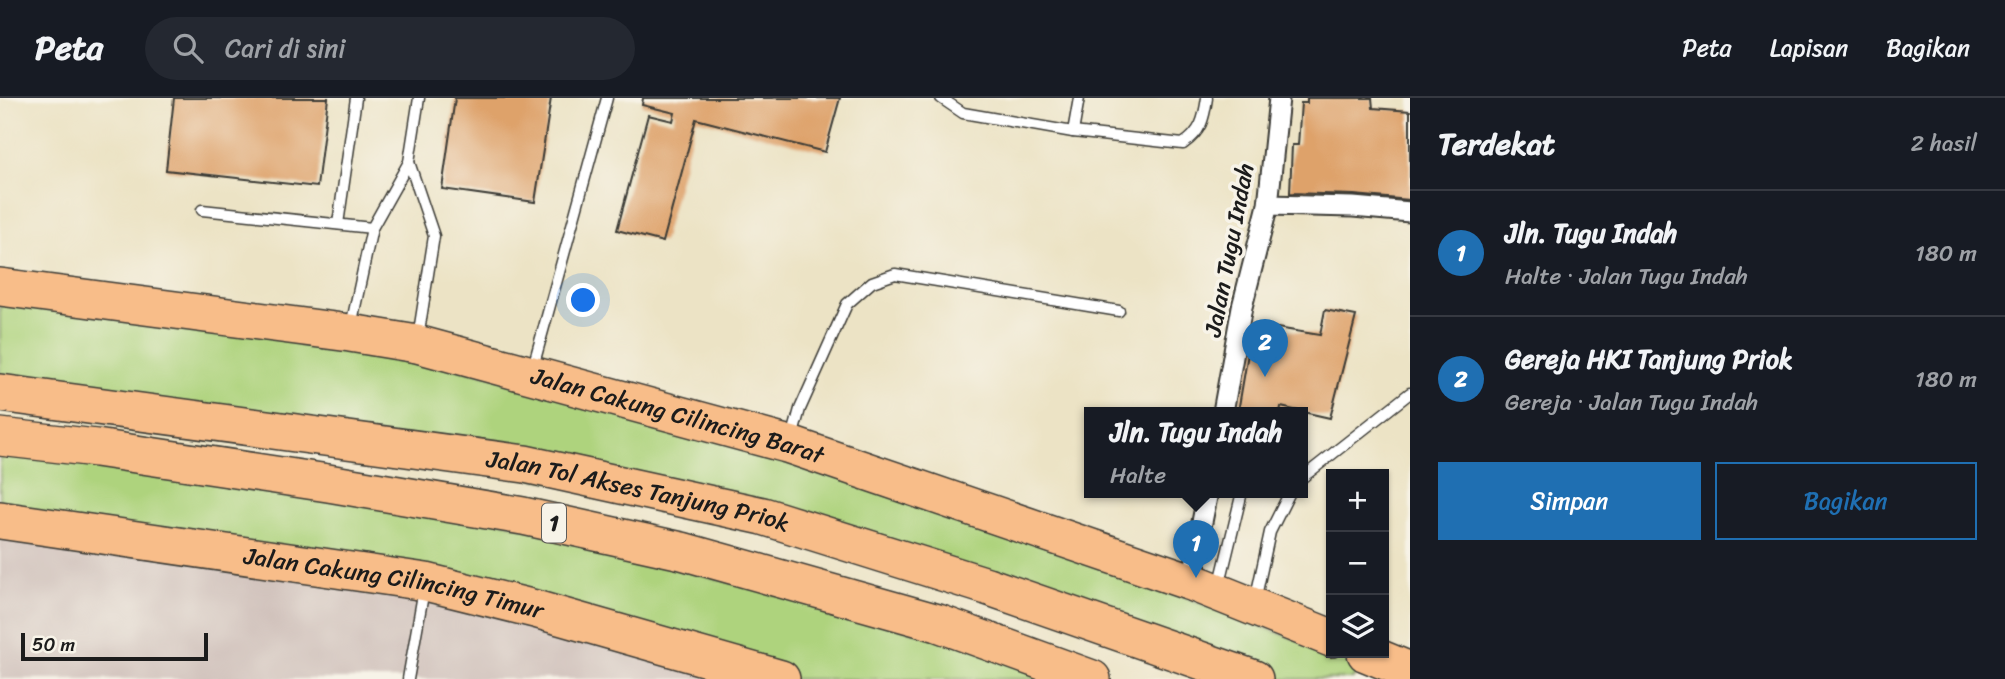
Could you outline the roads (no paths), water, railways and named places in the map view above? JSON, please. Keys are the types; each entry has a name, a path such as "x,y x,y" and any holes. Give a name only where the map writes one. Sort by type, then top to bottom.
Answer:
{"highway":[{"name":"Jalan Cakung Cilincing Barat","path":"0,287 417,344 790,445 1206,587 1326,636"},
{"name":"Jalan Tol Akses Tanjung Priok","path":"0,393 525,464 763,516 987,586 1254,679"},
{"name":"Jalan Tol Akses Tanjung Priok","path":"0,436 328,483 523,516 682,551 939,623 1092,679"},
{"name":"Jalan Cakung Cilincing Timur","path":"0,520 426,582 535,609 781,679"},
{"path":"1378,658 1410,671"}],"street":[{"name":"Jalan Tugu Indah","path":"1224,407 1242,307 1268,205 1279,98"},
{"path":"1268,205 1353,207 1410,212"},
{"path":"1206,587 1197,547 1207,498"}],"lane":[{"path":"338,224 356,98"},
{"path":"350,333 372,228 409,162 419,98"},
{"path":"531,375 607,98"},
{"path":"941,98 963,113 1073,132 1183,144 1194,136 1203,122 1207,98"},
{"path":"1073,132 1079,98"},
{"path":"409,162 434,236 417,344"},
{"path":"202,210 372,228"},
{"path":"790,445 800,409 847,304 872,282 895,274 1119,311"},
{"path":"1308,470 1410,393"},
{"path":"1206,587 1240,498"},
{"path":"1254,606 1270,532 1287,498"},
{"path":"408,679 426,582"}],"place":[{"name":"Gereja HKI Tanjung Priok","path":"1265,377"},
{"name":"Jln. Tugu Indah","path":"1196,578"}]}
